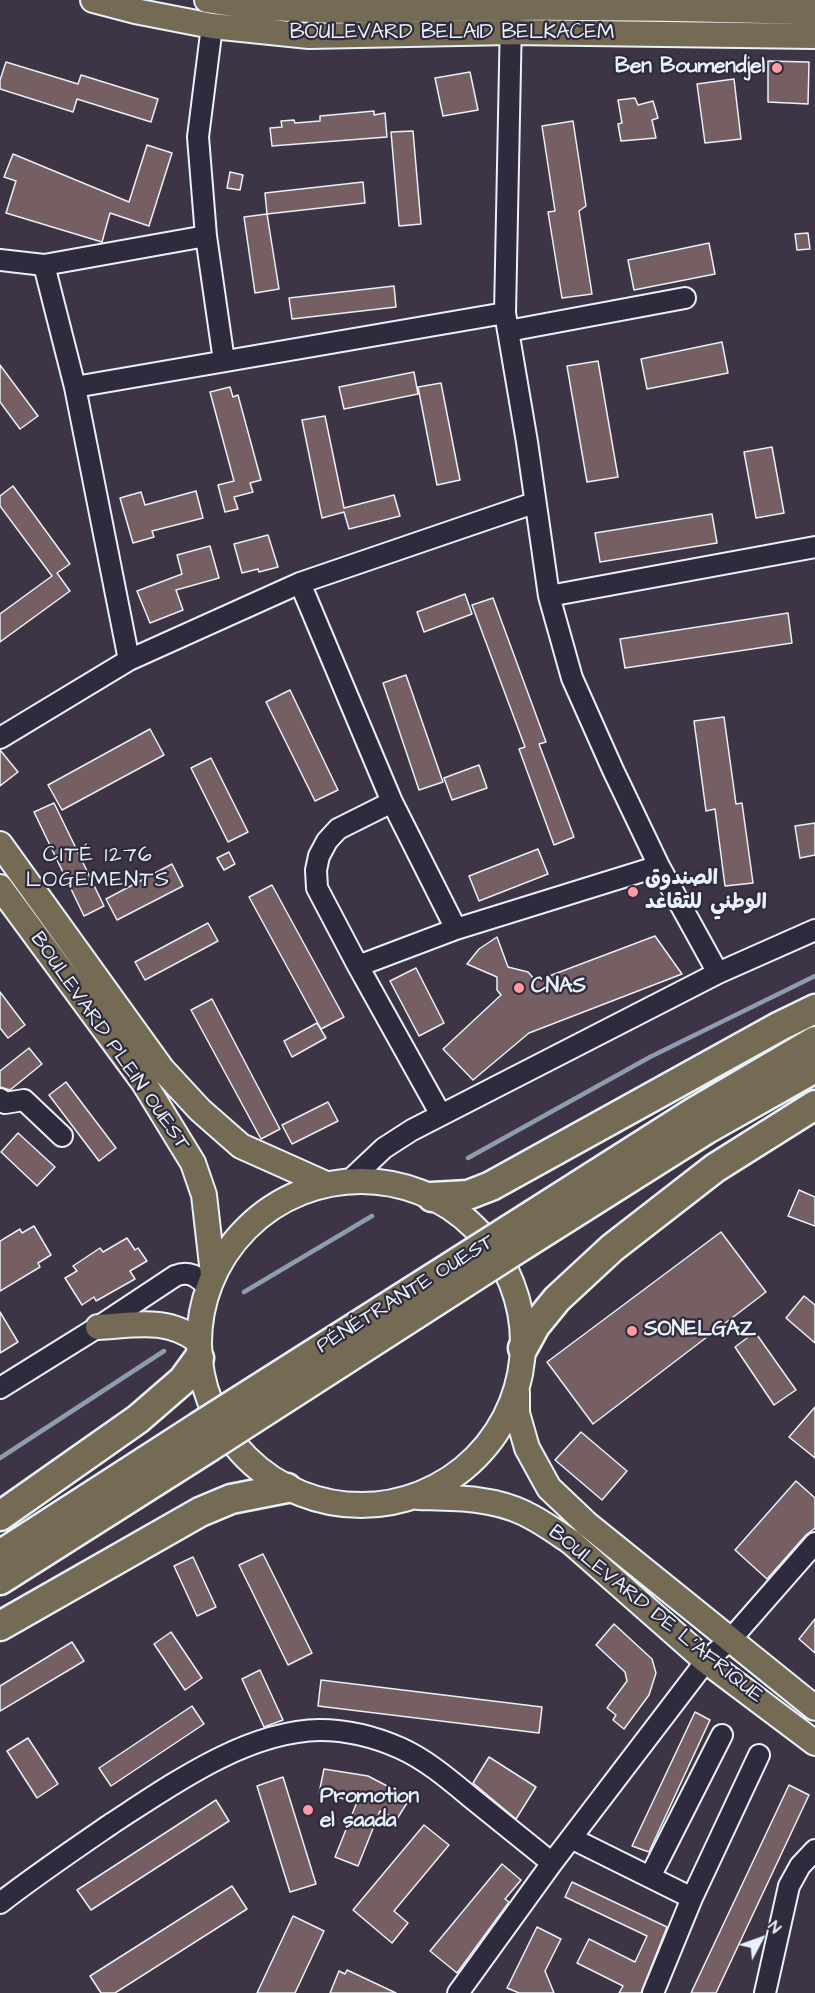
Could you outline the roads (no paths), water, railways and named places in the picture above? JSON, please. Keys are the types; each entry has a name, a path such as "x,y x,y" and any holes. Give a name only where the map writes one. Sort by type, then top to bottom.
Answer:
{"highway":[{"path":"432,1197 468,1195 499,1182 771,1031 815,1009"},
{"name":"PÉNÉTRANTE OUEST","path":"0,1580 203,1438 512,1240 694,1112 815,1041"},
{"name":"PÉNÉTRANTE OUEST","path":"512,1240 815,1068"},
{"path":"523,1348 536,1326 557,1299 612,1248 715,1168 815,1105"},
{"path":"0,1516 138,1419 183,1380 198,1350"},
{"name":"PÉNÉTRANTE OUEST","path":"0,1555 203,1438"},
{"path":"0,1626 200,1512 231,1499 287,1488"}],"main road":[{"name":"BOULEVARD BELAID BELKACEM","path":"93,0 212,26 309,36 511,32 815,36"},
{"name":"BOULEVARD BELAID BELKACEM","path":"207,0 275,7 344,10 510,4 815,12"},
{"name":"BOULEVARD PLEIN OUEST","path":"0,844 162,1069 200,1110 241,1146 337,1183"},
{"name":"BOULEVARD PLEIN OUEST","path":"0,887 144,1083 194,1163 204,1195 210,1281"},
{"path":"383,1182 432,1197 463,1217 489,1244 508,1276 520,1311 523,1348 517,1389 502,1425 479,1456 450,1480 415,1497 383,1505 350,1506 318,1500 287,1488 253,1466 226,1435 207,1398 198,1350 202,1304 210,1281 232,1243 259,1216 290,1196 337,1183 383,1182"},
{"path":"98,1327 166,1325 183,1331 198,1350"},
{"name":"BOULEVARD DE L'AFRIQUE","path":"517,1389 517,1413 527,1448 549,1488 587,1524 815,1708"},
{"name":"BOULEVARD DE L'AFRIQUE","path":"415,1497 470,1499 496,1503 522,1512 548,1526 571,1542 706,1661 815,1743"}],"street":[{"path":"510,4 506,322 527,442 549,596 572,678 613,770 659,866 718,973"},
{"path":"212,26 198,137 206,236 224,361"},
{"path":"0,260 44,265 206,236"},
{"path":"44,265 75,387 129,660"},
{"path":"75,387 224,361 685,298"},
{"path":"0,738 129,660 300,583 534,503"},
{"path":"549,596 815,547"},
{"path":"300,583 392,802 456,929"},
{"path":"392,802 338,829 327,841 319,856 316,870 317,888 441,1114"},
{"path":"358,966 456,929 659,866"},
{"path":"337,1183 384,1148 441,1114 718,973 815,930"},
{"path":"0,1099 5,1103 24,1100 62,1136"},
{"path":"0,1388 181,1273 193,1274 210,1281"},
{"path":"461,1992 552,1863 706,1661 731,1639 815,1544"},
{"path":"0,1903 48,1867 200,1768 245,1747 282,1735 320,1730 358,1734 400,1748 443,1774 552,1863"},
{"path":"650,1877 722,1735"},
{"path":"652,1993 692,1898 759,1755"},
{"path":"571,1838 692,1898"},
{"path":"765,1993 789,1886 800,1866 815,1850"}],"waterway":[{"path":"468,1158 650,1057 815,976"},
{"path":"244,1292 372,1216"},
{"path":"0,1458 164,1351"}],"place":[{"name":"Ben Boumendjel","path":"777,68"},
{"name":"الصندوق الوطني للتقاعد","path":"633,892"},
{"name":"CNAS","path":"519,988"},
{"name":"SONELGAZ","path":"632,1331"},
{"name":"Promotion el saada","path":"308,1810"}],"district":[{"name":"CITÉ 1276 LOGEMENTS","path":"98,868"}]}
